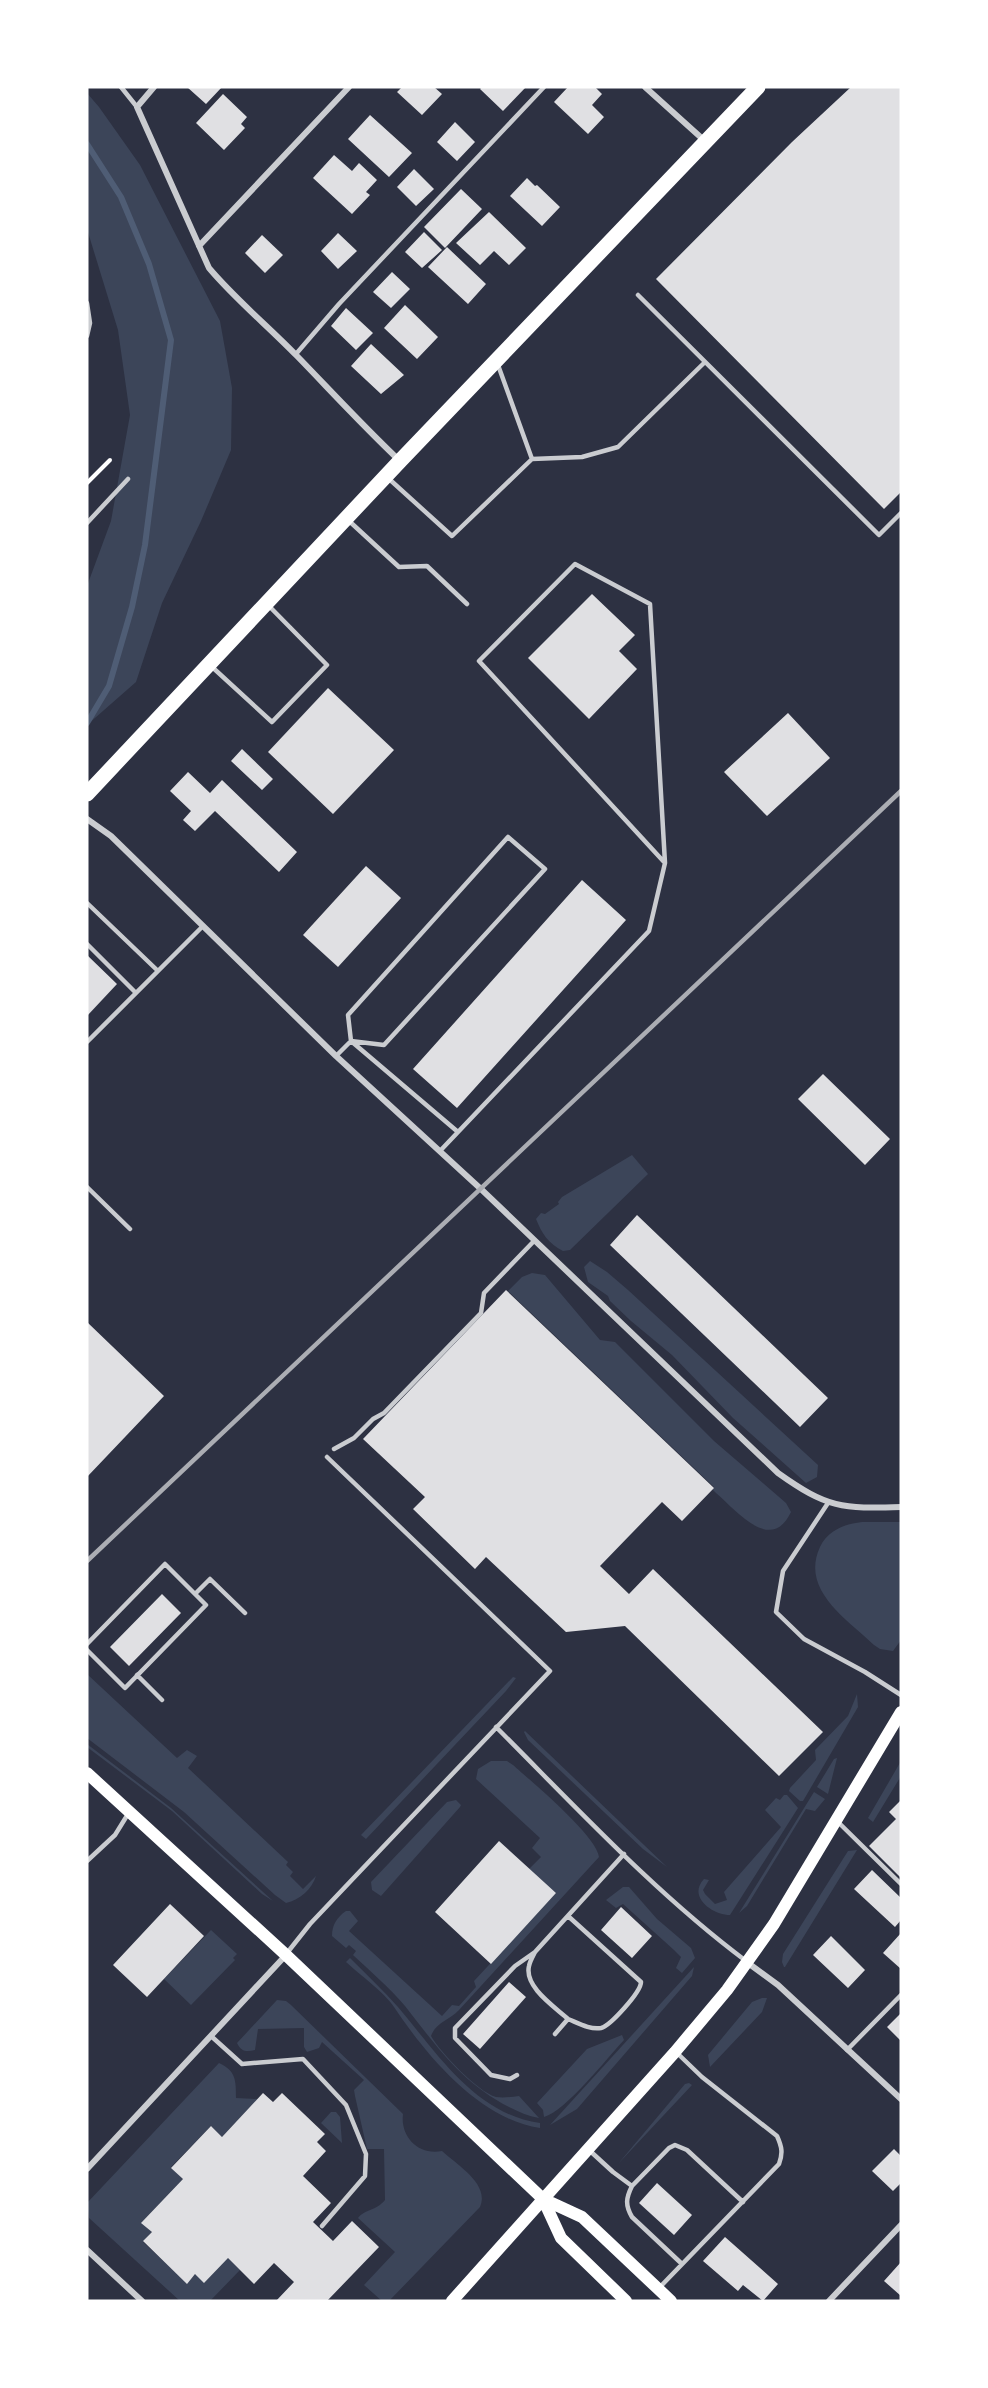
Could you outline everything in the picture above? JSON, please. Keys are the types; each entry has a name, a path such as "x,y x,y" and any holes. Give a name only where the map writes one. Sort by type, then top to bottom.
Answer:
{"main road":[{"path":"87,794 400,461 497,363 758,87"},
{"path":"452,2301 675,2052 748,1963 774,1924 901,1712"},
{"path":"87,1773 286,1955 543,2199 582,2217 671,2301"},
{"path":"543,2199 561,2238 626,2301"}],"street":[{"path":"154,87 137,107 209,268 225,287 296,354 370,433 400,461"},
{"path":"199,246 349,87"},
{"path":"645,87 706,142"},
{"path":"87,819 111,836 336,1056 440,1151 778,1473 804,1491 828,1503 853,1509 901,1508"},
{"path":"87,2169 286,1955"},
{"path":"748,1963 778,1985 901,2099"},
{"path":"829,2301 901,2225"},
{"path":"87,2250 142,2301"}],"lane":[{"path":"121,87 137,107"},
{"path":"296,354 339,304 544,87"},
{"path":"638,295 879,535 901,513"},
{"path":"87,303 90,323 87,336"},
{"path":"386,476 452,536 532,459 582,457 618,447 705,362"},
{"path":"497,363 532,459"},
{"path":"87,523 128,479"},
{"path":"346,518 399,567 427,566 467,604"},
{"path":"440,1151 649,931 665,863 650,604 575,564 478,661 665,863"},
{"path":"209,664 272,723 327,665 266,603"},
{"path":"351,1041 384,1045 545,869 508,837 348,1015 351,1041 458,1132"},
{"path":"87,903 158,971"},
{"path":"87,1042 203,926"},
{"path":"87,944 136,993"},
{"path":"336,1056 351,1041"},
{"path":"87,1187 130,1229"},
{"path":"334,1449 354,1438 373,1419 384,1413 481,1313 484,1293 534,1241"},
{"path":"286,1955 310,1924 550,1671 327,1457"},
{"path":"828,1503 783,1571 777,1612 804,1639 865,1672 901,1695"},
{"path":"87,1644 165,1564 206,1605 125,1688 87,1650"},
{"path":"195,1594 210,1579 245,1613"},
{"path":"138,1676 162,1700"},
{"path":"496,1727 624,1854 715,1938 748,1963"},
{"path":"87,1861 115,1835 130,1812"},
{"path":"835,1820 901,1884"},
{"path":"517,2075 510,2079 491,2076 455,2038 455,2028 515,1966 535,1952 624,1854"},
{"path":"535,1952 529,1966 532,1982 538,1991 568,2019 590,2028 602,2028 611,2022 641,1988 641,1982 568,1916"},
{"path":"847,2050 901,1995"},
{"path":"555,2034 568,2019"},
{"path":"211,2036 242,2064 303,2059 346,2104 366,2154 365,2176 322,2226"},
{"path":"657,2290 779,2164 782,2156 782,2146 777,2136 702,2077 675,2052"},
{"path":"682,2264 632,2217 626,2208 627,2196 633,2186 669,2148 675,2145 687,2150 743,2202"},
{"path":"587,2148 613,2172 633,2186"}],"path":[{"path":"87,483 110,459"}],"shaded area":[{"path":"87,93 140,165 220,321 232,388 231,450 201,521 162,603 136,682 87,725 87,586 111,521 130,415 118,330 87,229"},
{"path":"632,1155 648,1174 570,1250 563,1251 549,1241 536,1219 541,1213 545,1214 559,1204 562,1197"},
{"path":"590,1261 628,1290 818,1465 817,1477 806,1483 733,1418 672,1355 631,1321 610,1301 608,1296 588,1282 584,1267"},
{"path":"532,1273 545,1275 600,1340 615,1342 714,1441 786,1503 791,1512 783,1524 774,1529 764,1529 744,1518 508,1291 522,1277"},
{"path":"862,1522 901,1522 901,1640 893,1651 880,1649 874,1645 840,1614 821,1590 816,1577 815,1562 823,1541 838,1529"},
{"path":"87,1674 177,1758 187,1750 197,1756 188,1768 288,1862 286,1865 293,1872 290,1876 303,1889 316,1876 305,1893 286,1903 184,1812 87,1738"},
{"path":"513,1677 516,1678 506,1691 366,1839 361,1835"},
{"path":"857,1694 858,1707 803,1801 800,1801 789,1791 790,1788 816,1760 815,1750 848,1716"},
{"path":"524,1732 667,1867 643,1849 528,1740"},
{"path":"87,1744 171,1808 273,1901 262,1894 172,1811 87,1747"},
{"path":"837,1758 828,1794 817,1787 834,1759"},
{"path":"491,1761 507,1761 534,1783 576,1823 587,1836 599,1857 459,2010 436,2027 431,2036 451,2061 480,2088 496,2097 519,2096 539,2118 509,2107 492,2097 477,2087 451,2063 399,1999 353,1955 356,1951 349,1945 346,1948 332,1936 338,1919 346,1911 350,1911 358,1921 349,1931 442,2016 452,2005 459,2006 476,1987 474,1981 556,1893 529,1869 541,1857 532,1848 540,1838 476,1779 478,1769"},
{"path":"901,1761 901,1776 873,1822 868,1818"},
{"path":"814,1792 825,1799 815,1811 806,1809 747,1906 739,1913"},
{"path":"787,1795 798,1808 730,1915 716,1912 704,1904 700,1898 698,1892 704,1879 709,1880 703,1890 715,1904 727,1900 724,1892 781,1827 765,1810 776,1798 780,1800"},
{"path":"456,1800 461,1805 460,1807 381,1896 372,1890 371,1882 447,1802"},
{"path":"857,1850 784,1967 783,1954 848,1851"},
{"path":"623,1887 629,1887 657,1919 691,1948 695,1958 682,1973 676,1968 681,1957 674,1950 623,1904 616,1908 606,1900"},
{"path":"211,1930 237,1954 233,1958 235,1960 191,2005 164,1979"},
{"path":"350,1958 392,2001 459,2079 496,2108 540,2123 540,2128 518,2122 496,2112 456,2082 422,2045 390,2002 346,1962"},
{"path":"694,1967 692,1976 577,2109 550,2125"},
{"path":"767,1998 762,2012 710,2067 708,2055 752,2002"},
{"path":"277,2000 286,2001 291,2005 403,2114 404,2130 412,2143 425,2150 442,2151 470,2176 480,2191 482,2199 480,2207 389,2301 382,2301 364,2285 395,2252 358,2218 385,2200 384,2149 367,2149 355,2096 354,2090 364,2080 322,2042 319,2048 307,2052 304,2047 304,2028 258,2029 255,2050 242,2050 237,2043"},
{"path":"622,2035 624,2040 586,2083 563,2105 544,2117 543,2110 537,2103 587,2049"},
{"path":"219,2063 229,2069 234,2077 236,2098 258,2099 222,2137 211,2126 171,2167 183,2179 142,2222 152,2232 143,2242 187,2283 195,2274 228,2258 240,2270 210,2301 180,2301 89,2218 87,2203"},
{"path":"685,2084 692,2085 618,2164"},
{"path":"331,2112 336,2112 340,2117 342,2143 321,2123"}],"building":[{"path":"187,87 222,87 206,104"},
{"path":"402,87 434,87 442,94 422,115 397,92"},
{"path":"482,87 526,87 503,111 480,89"},
{"path":"568,87 595,87 602,94 592,105 604,117 588,134 554,102"},
{"path":"851,87 901,87 901,492 884,509 656,279 792,142"},
{"path":"223,94 247,117 241,124 245,128 224,150 196,123"},
{"path":"370,115 412,153 389,177 348,139"},
{"path":"455,122 475,142 457,161 437,142"},
{"path":"334,155 352,171 359,163 377,180 366,192 370,195 352,214 313,178"},
{"path":"414,169 434,189 416,206 397,187"},
{"path":"527,178 560,207 542,226 510,196"},
{"path":"461,189 482,209 445,248 424,227"},
{"path":"489,212 526,248 509,265 494,251 480,265 456,243"},
{"path":"424,232 442,250 422,268 405,252"},
{"path":"338,233 357,251 338,269 321,251"},
{"path":"262,235 283,255 265,273 245,253"},
{"path":"447,247 486,284 468,304 428,267"},
{"path":"392,272 410,289 391,308 373,292"},
{"path":"405,305 438,337 417,359 384,328"},
{"path":"346,308 373,333 356,350 331,326"},
{"path":"371,344 404,375 381,394 351,366"},
{"path":"592,594 635,635 619,651 637,669 589,719 528,658"},
{"path":"328,688 394,750 333,814 268,752"},
{"path":"788,713 830,758 767,816 724,772"},
{"path":"242,749 273,779 262,790 231,761"},
{"path":"188,772 210,793 222,780 297,852 279,872 215,811 195,831 183,820 191,811 170,791"},
{"path":"366,866 401,898 338,967 303,935"},
{"path":"582,880 626,920 457,1108 413,1069"},
{"path":"87,955 117,984 87,1016"},
{"path":"823,1074 890,1139 865,1165 798,1099"},
{"path":"637,1215 828,1398 800,1427 610,1245"},
{"path":"506,1290 714,1488 682,1521 662,1502 600,1566 629,1594 653,1569 823,1732 779,1776 625,1626 566,1632 486,1557 475,1569 413,1509 425,1497 363,1439"},
{"path":"87,1322 164,1396 87,1477"},
{"path":"162,1594 181,1613 129,1666 110,1647"},
{"path":"901,1800 901,1878 869,1846 896,1819 889,1812"},
{"path":"499,1841 556,1893 491,1964 435,1912"},
{"path":"872,1870 901,1898 901,1920 895,1927 854,1889"},
{"path":"170,1904 204,1936 147,1997 113,1965"},
{"path":"621,1907 652,1936 632,1958 601,1930"},
{"path":"901,1933 901,1969 883,1953"},
{"path":"831,1936 865,1970 848,1988 813,1955"},
{"path":"509,1982 526,1997 480,2049 463,2034"},
{"path":"901,2013 901,2041 887,2027"},
{"path":"263,2093 273,2102 282,2093 325,2134 317,2142 326,2151 303,2176 331,2203 313,2222 333,2241 352,2221 379,2247 327,2301 276,2301 294,2282 274,2263 254,2284 228,2258 204,2283 195,2274 187,2284 143,2241 152,2232 141,2223 183,2179 171,2168 211,2126 222,2137"},
{"path":"894,2149 901,2156 901,2183 893,2191 872,2171"},
{"path":"657,2183 692,2215 674,2235 639,2203"},
{"path":"725,2237 778,2284 763,2301 743,2285 738,2291 703,2261"},
{"path":"901,2262 901,2296 884,2281"}],"waterway":[{"path":"87,144 121,197 149,264 171,340 145,545 132,607 109,686 87,723"}],"railway":[{"path":"87,1561 901,791"}]}
